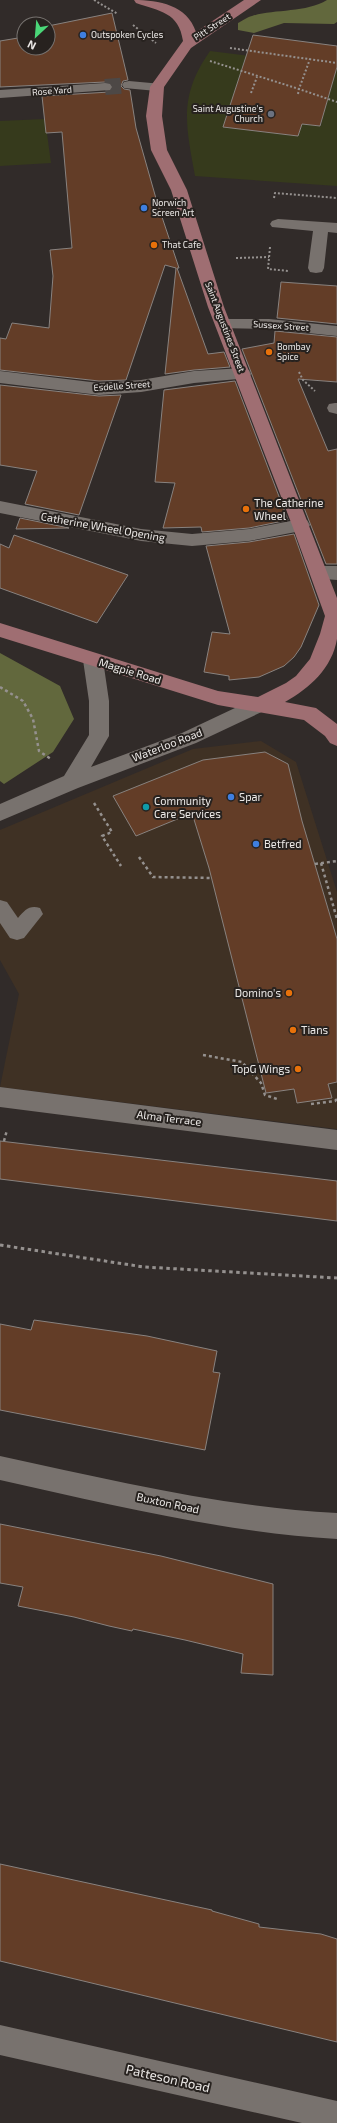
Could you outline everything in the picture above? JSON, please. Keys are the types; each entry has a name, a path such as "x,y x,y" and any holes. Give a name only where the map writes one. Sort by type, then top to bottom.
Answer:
{"main road":[{"path":"141,0 173,11 184,20 190,32 188,43"},
{"name":"Pitt Street","path":"188,43 254,0"},
{"name":"Saint Augustines Street","path":"188,43 157,87 154,116 159,150 179,190 201,262 301,525 328,573 336,620 320,660 307,679 285,694 261,704"},
{"name":"Magpie Road","path":"0,630 218,698 309,713 332,731 337,738"}],"street":[{"path":"129,85 157,87"},
{"name":"Rose Yard","path":"0,94 105,87"},
{"path":"278,224 337,228"},
{"path":"316,268 321,227"},
{"name":"Sussex Street","path":"224,324 269,324 337,331"},
{"name":"Esdelle Street","path":"0,377 99,389 141,386 194,378 243,374"},
{"name":"Catherine Wheel Opening","path":"0,507 58,520 133,534 192,540 249,535 301,525"},
{"path":"75,780 99,736 99,702 93,660"},
{"name":"Waterloo Road","path":"0,813 75,780 188,738 261,704"},
{"name":"Alma Terrace","path":"0,1097 337,1140"},
{"name":"Buxton Road","path":"0,1468 232,1517 296,1525 337,1526"},
{"name":"Patteson Road","path":"0,2040 337,2116"}],"lane":[{"path":"0,908 8,935 33,914"}],"path":[{"path":"94,0 119,15"},
{"path":"131,24 177,58 204,59 337,102"},
{"path":"188,43 337,63"},
{"path":"298,94 310,59"},
{"path":"251,93 257,77"},
{"path":"275,193 337,198"},
{"path":"236,258 269,257"},
{"path":"0,687 23,701 33,719 39,751 54,761 75,780 112,832 102,836 121,866"},
{"path":"139,857 153,877 211,878"},
{"path":"315,864 337,861"},
{"path":"321,863 337,919"},
{"path":"203,1055 242,1062 260,1083 264,1095 284,1102"},
{"path":"304,1105 335,1101 337,1099"},
{"path":"0,1245 144,1267 337,1278"}],"shaded area":[{"path":"261,741 296,762 337,892 337,1129 0,1087 19,994 0,960 0,830 193,749"}],"green space":[{"path":"327,0 337,0 337,22 334,24 284,23 254,33 238,30 238,23 246,18 270,12 309,7"},
{"path":"210,51 337,67 337,186 195,176 187,126 187,112 193,83 200,67","holes":["235,91 305,113 323,115 321,126 302,124 298,136 223,127"]},
{"path":"45,119 51,163 0,166 0,121"},
{"path":"0,653 60,686 74,719 53,752 4,784 0,781"}],"building":[{"path":"112,13 128,80 123,81 121,86 124,89 130,90 136,128 157,202 179,268 177,268 208,354 224,352 230,367 165,374 176,268 165,265 126,380 99,381 0,370 0,338 6,339 12,323 49,328 53,276 50,250 72,248 62,132 46,133 42,96 110,92 113,88 111,83 105,82 0,87 0,41 16,38 16,56 56,56 56,24"},
{"path":"253,35 337,46 337,67 320,126 302,124 298,136 223,127"},
{"path":"281,282 337,286 337,324 277,318"},
{"path":"275,331 337,337 337,382 298,379 328,451 337,449 337,564 326,564 242,349 274,343"},
{"path":"235,381 288,520 249,528 202,532 201,527 163,528 175,483 155,482 164,390"},
{"path":"0,385 99,396 121,395 79,515 25,504 37,471 0,465"},
{"path":"20,518 69,528 16,529"},
{"path":"294,534 319,605 301,647 294,657 284,666 259,677 229,680 229,676 204,672 212,632 230,634 206,546 249,542"},
{"path":"14,535 128,575 97,623 0,588 0,544 9,548"},
{"path":"265,752 288,764 302,821 337,939 337,1082 328,1084 332,1098 297,1103 294,1089 266,1093 209,868 192,813 136,836 113,796 203,760"},
{"path":"0,1141 337,1181 337,1221 0,1179"},
{"path":"34,1320 147,1336 217,1351 213,1372 220,1373 205,1450 0,1410 0,1324 31,1330"},
{"path":"0,1524 161,1556 273,1584 273,1675 241,1673 243,1654 185,1640 133,1629 132,1631 74,1617 18,1606 23,1587 0,1583"},
{"path":"0,1864 212,1910 259,1924 259,1927 321,1934 337,1939 337,2042 0,1961"}],"tunnel":[{"path":"105,87 129,85"}],"place":[{"name":"Outspoken Cycles","path":"83,35"},
{"name":"Saint Augustine's Church","path":"271,114"},
{"name":"Norwich Screen Art","path":"144,208"},
{"name":"That Cafe","path":"154,245"},
{"name":"Bombay Spice","path":"269,352"},
{"name":"The Catherine Wheel","path":"246,509"},
{"name":"Spar","path":"231,797"},
{"name":"Community Care Services","path":"146,807"},
{"name":"Betfred","path":"256,844"},
{"name":"Domino's","path":"289,993"},
{"name":"Tians","path":"293,1030"},
{"name":"TopG Wings","path":"298,1069"}]}
